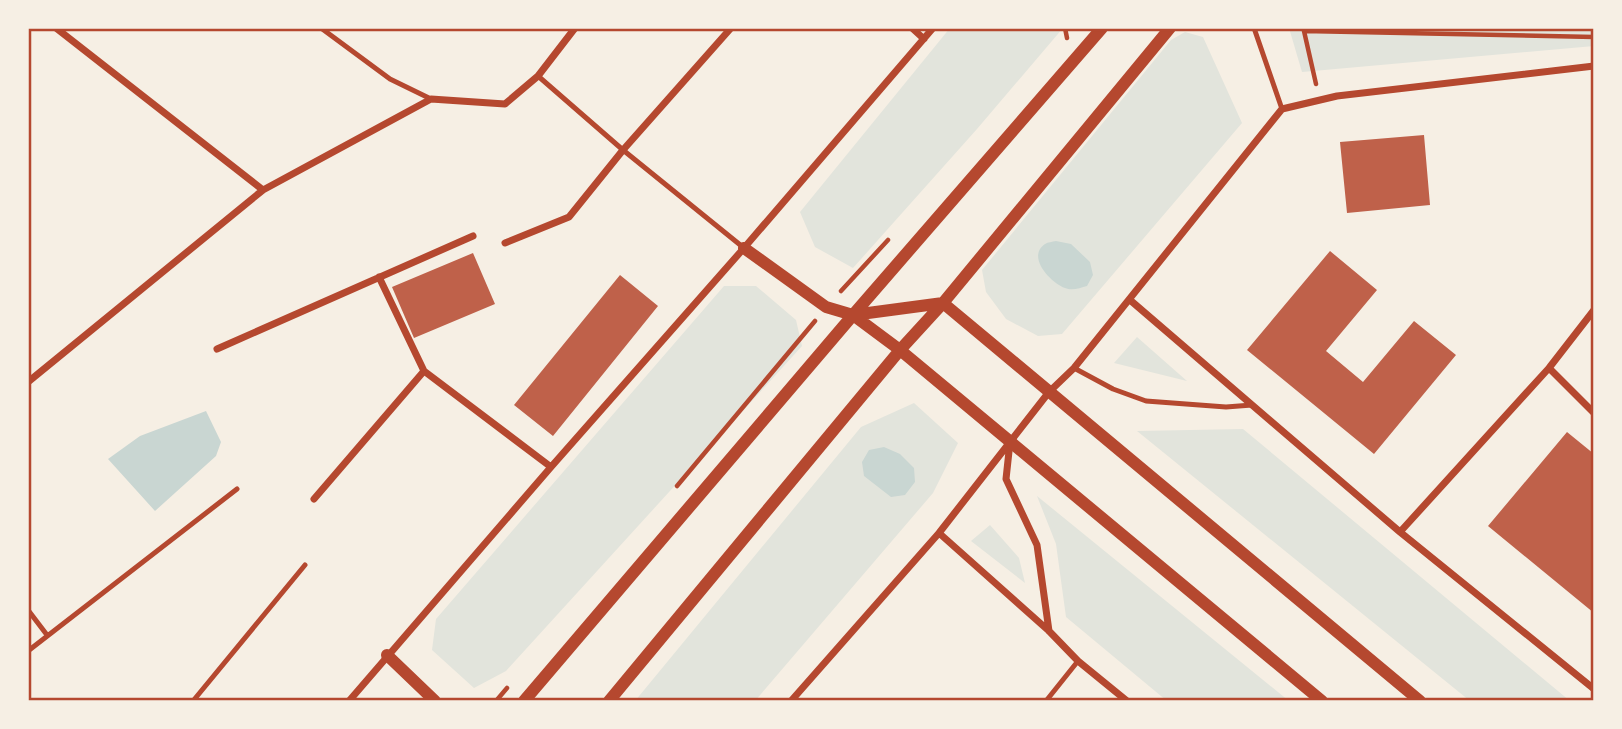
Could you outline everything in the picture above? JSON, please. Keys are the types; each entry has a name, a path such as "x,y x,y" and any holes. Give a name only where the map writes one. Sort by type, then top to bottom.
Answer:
{"street":[{"path":"56,28 263,190"},
{"path":"28,382 263,190 431,99 505,104 538,76 575,28"},
{"path":"505,243 569,216 623,150 731,28"},
{"path":"912,28 924,39"},
{"path":"349,701 933,28"},
{"path":"524,701 1102,28"},
{"path":"609,701 1170,28"},
{"path":"791,701 939,533 1049,392 1074,368 1282,110 1337,96 1594,66"},
{"path":"217,349 473,236"},
{"path":"744,248 826,307 853,315 900,350 1322,701"},
{"path":"379,277 424,371 551,467"},
{"path":"1130,300 1400,533 1594,689"},
{"path":"853,315 943,303 1420,701"},
{"path":"1400,533 1549,369 1594,310"},
{"path":"1549,369 1594,413"},
{"path":"314,499 424,371"},
{"path":"1010,442 1006,479 1037,545 1049,631"},
{"path":"939,533 1049,631 1078,661 1127,701"},
{"path":"387,655 435,701"}],"lane":[{"path":"321,28 390,79 431,99"},
{"path":"1254,28 1282,110"},
{"path":"538,76 623,150 744,248"},
{"path":"1074,368 1113,389 1146,401 1226,407 1252,405"},
{"path":"28,651 237,489"},
{"path":"193,701 305,565"},
{"path":"28,610 47,635"},
{"path":"1046,701 1078,661"}],"path":[{"path":"1317,84 1304,31 1594,37"},
{"path":"496,701 510,684"}],"shaded area":[{"path":"950,28 1063,28 853,268 815,247 800,212"},
{"path":"1289,28 1594,28 1594,46 1302,72"},
{"path":"1185,32 1203,37 1242,123 1062,334 1038,336 1006,319 986,292 982,270 1171,40"},
{"path":"1056,241 1071,244 1090,262 1093,275 1087,286 1065,288 1053,281 1043,269 1038,256 1040,249 1046,243"},
{"path":"724,286 756,286 796,320 802,346 506,671 474,688 432,650 436,619"},
{"path":"1137,337 1187,381 1114,363"},
{"path":"914,403 958,443 933,493 755,701 635,701 861,427"},
{"path":"206,411 221,442 216,456 155,511 108,459 140,436"},
{"path":"1243,429 1570,701 1470,701 1137,431"},
{"path":"884,447 900,454 914,468 915,482 905,495 891,497 864,476 862,462 869,450"},
{"path":"1037,496 1289,701 1167,701 1066,617 1056,544"},
{"path":"990,525 1019,558 1025,583 971,541"}],"building":[{"path":"1424,135 1430,205 1347,213 1340,142"},
{"path":"1330,251 1377,290 1326,351 1363,382 1414,321 1456,355 1374,454 1247,350"},
{"path":"473,253 495,304 414,338 392,287"},
{"path":"620,275 658,306 553,436 514,405"},
{"path":"1567,432 1594,454 1594,613 1488,526"}]}
